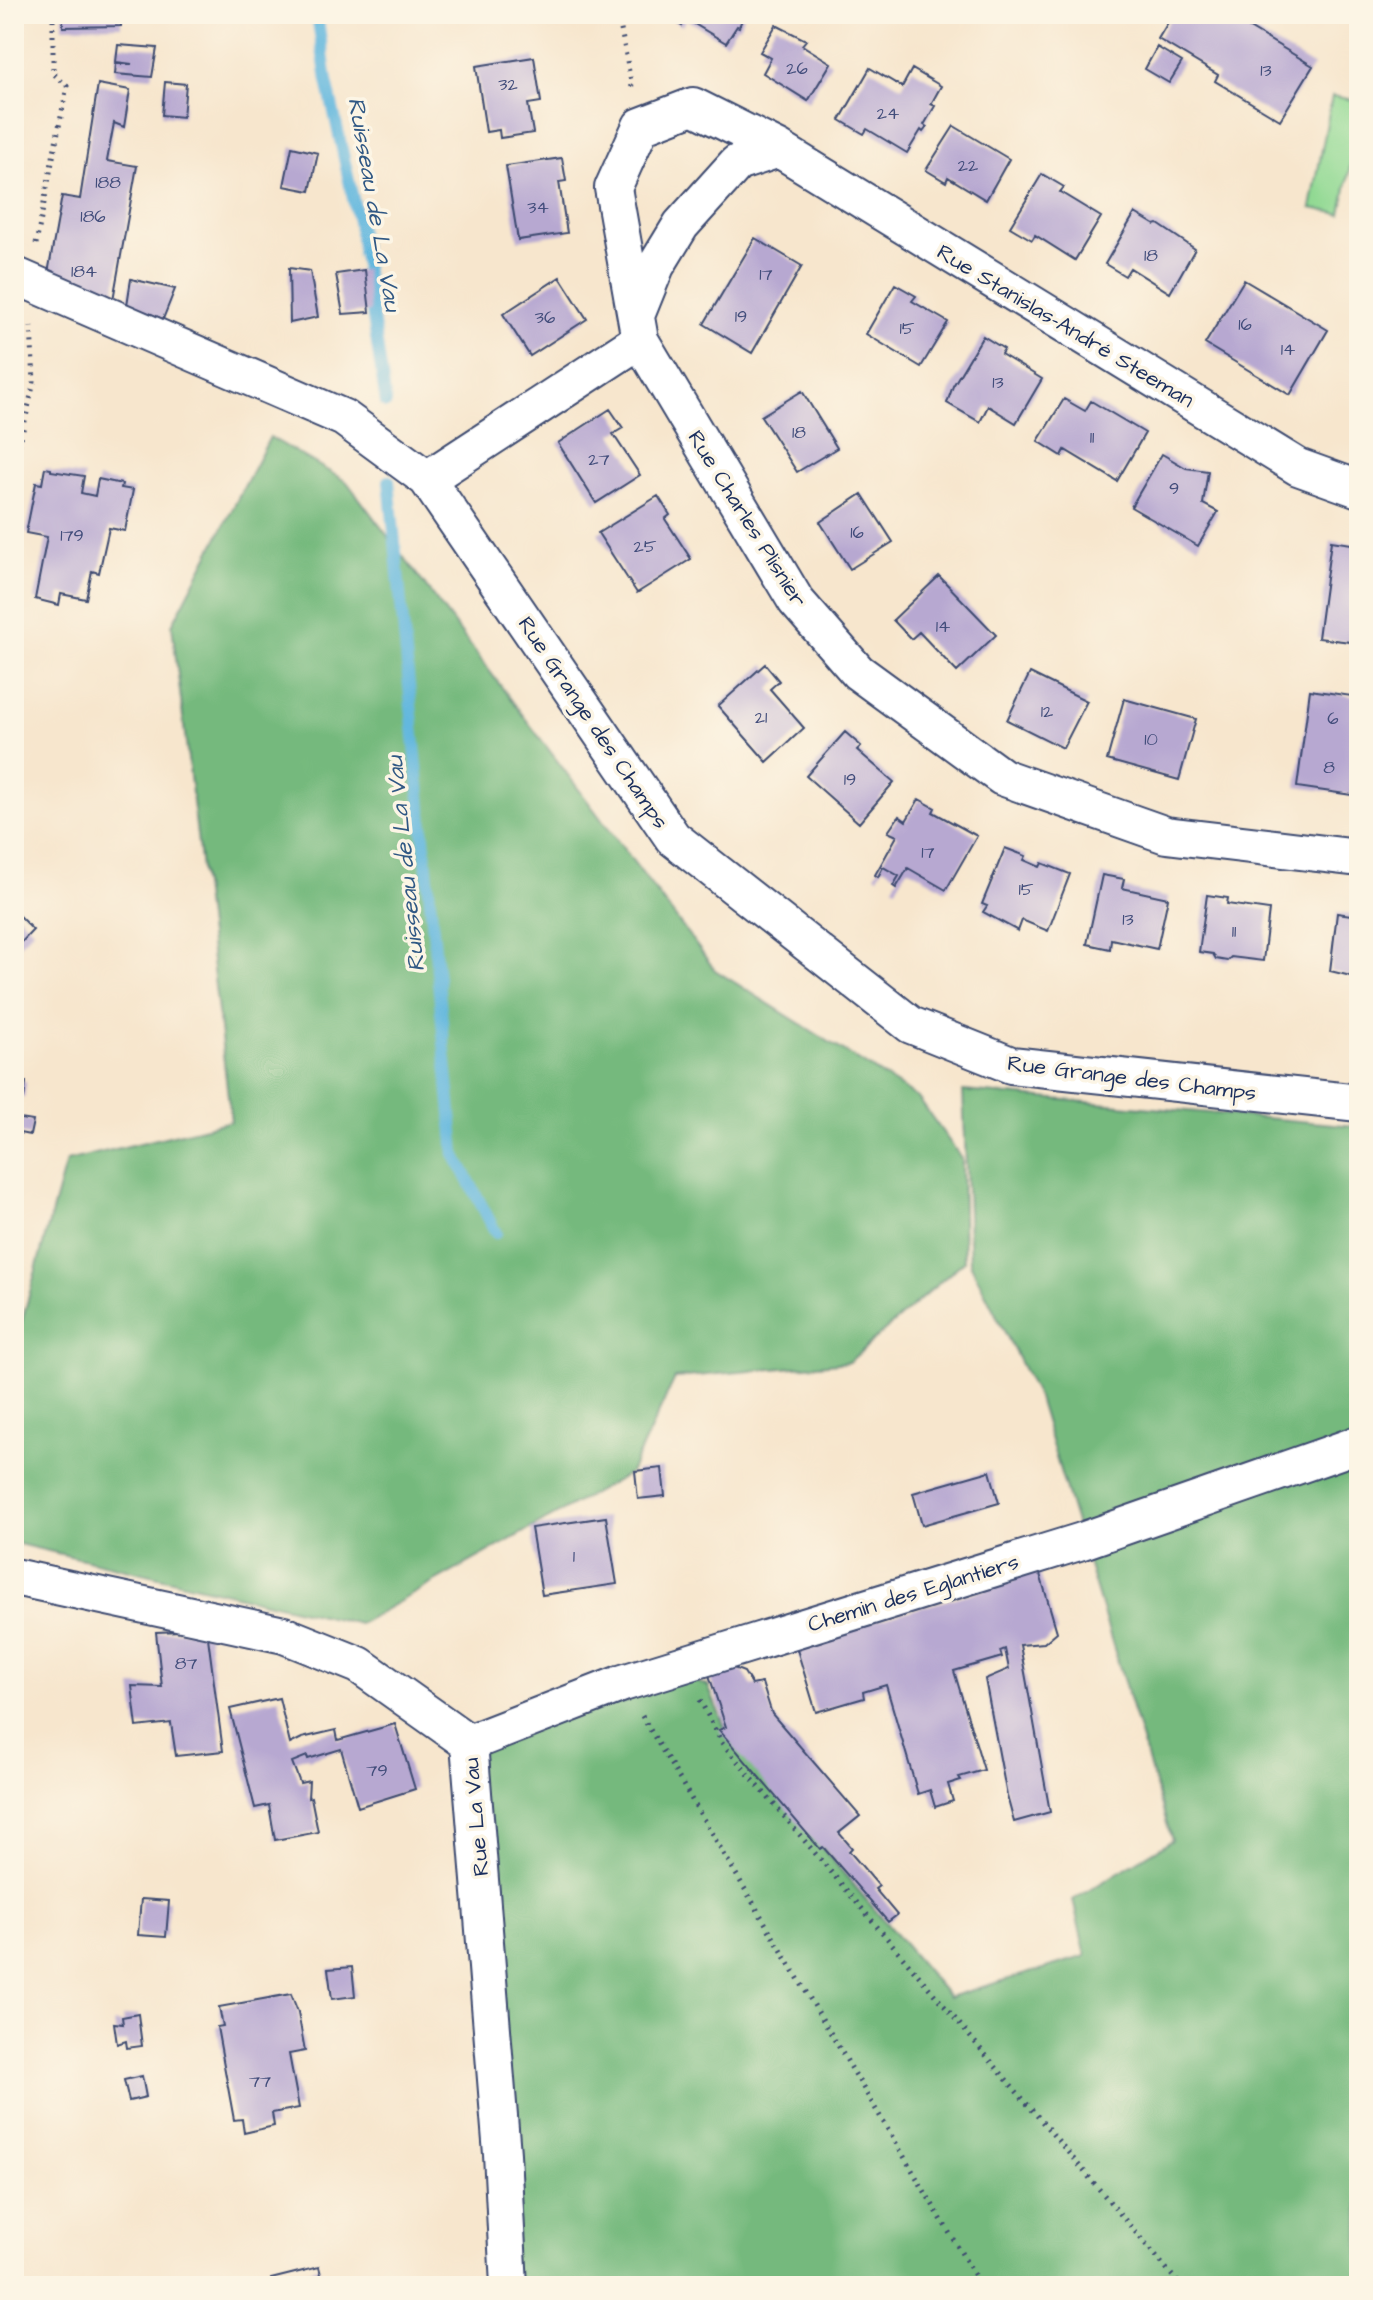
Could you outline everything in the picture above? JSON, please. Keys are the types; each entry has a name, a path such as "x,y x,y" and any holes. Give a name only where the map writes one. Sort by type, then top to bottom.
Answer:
{"street":[{"name":"Rue Stanislas-André Steeman","path":"641,126 693,106 779,149 1298,467 1359,489"},
{"path":"639,326 613,188 641,126"},
{"path":"427,479 639,326 656,266 681,225 737,163 779,149"},
{"name":"Rue Grange des Champs","path":"21,279 344,418 427,479 673,838 911,1025 1011,1065 1359,1103"},
{"name":"Rue Charles Plisnier","path":"639,326 796,601 858,672 1002,777 1166,835 1359,858"},
{"name":"Chemin des Eglantiers","path":"469,1743 623,1683 1082,1541 1359,1444"},
{"name":"Rue La Vau","path":"14,1577 284,1635 359,1665 469,1743 502,2154 509,2286"}],"path":[{"path":"14,469 34,382 21,279 67,86 53,73 53,14"},
{"path":"618,14 641,126"},
{"path":"681,1664 722,1743 1181,2286"},
{"path":"623,1683 981,2286"}],"green space":[{"path":"1332,96 1359,101 1359,121 1341,214 1311,208"},
{"path":"270,437 347,482 715,970 918,1098 962,1159 964,1261 849,1362 675,1378 630,1473 359,1624 14,1543 14,1350 66,1161 231,1121 172,625"},
{"path":"963,1091 1356,1126 1359,1130 1359,2286 495,2286 471,1730 674,1674 708,1686 730,1740 949,1997 1086,1956 1073,1900 1172,1840 1038,1398 970,1263"}],"building":[{"path":"63,14 121,14 121,26 63,27"},
{"path":"662,14 744,14 739,27 726,43 686,19 682,26"},
{"path":"1173,14 1226,14 1313,66 1280,120 1215,81 1218,75 1158,39"},
{"path":"776,25 806,40 802,45 831,63 808,101 763,73 771,58 760,52"},
{"path":"118,45 157,48 152,77 115,74 116,64 132,64 116,62"},
{"path":"1157,47 1182,62 1169,83 1145,69"},
{"path":"534,57 541,102 528,104 533,133 500,138 499,130 486,132 476,66"},
{"path":"870,68 902,87 912,69 941,86 931,104 935,106 924,125 927,127 923,132 921,130 907,153 867,129 864,134 840,120"},
{"path":"165,82 186,84 183,117 162,115"},
{"path":"98,84 130,90 124,127 114,123 107,161 137,166 113,300 47,279 62,196 80,199"},
{"path":"954,126 1009,159 986,200 948,177 946,182 926,170"},
{"path":"292,147 318,153 310,191 284,186"},
{"path":"562,158 566,181 559,182 567,233 518,240 506,166"},
{"path":"1042,174 1064,187 1060,192 1101,217 1075,260 1035,235 1032,240 1010,227"},
{"path":"1135,213 1158,224 1195,249 1170,293 1130,268 1125,276 1105,264"},
{"path":"755,238 802,266 752,353 704,324"},
{"path":"289,268 310,271 318,317 290,323"},
{"path":"365,270 370,312 343,314 336,274"},
{"path":"560,277 587,319 530,356 503,314"},
{"path":"131,279 175,289 163,319 127,305"},
{"path":"1244,280 1328,330 1290,395 1205,344"},
{"path":"895,284 916,296 912,301 948,322 921,367 866,334"},
{"path":"983,336 1004,349 1001,354 1042,379 1016,423 988,406 980,422 947,403 953,386"},
{"path":"802,391 837,448 797,472 761,416"},
{"path":"1064,399 1085,411 1091,401 1145,433 1117,481 1065,450 1062,456 1038,441"},
{"path":"610,409 623,428 613,434 640,475 596,503 558,443"},
{"path":"1162,454 1186,468 1208,471 1203,504 1218,512 1198,546 1131,507"},
{"path":"45,468 84,476 81,493 95,496 98,479 122,484 121,488 133,490 125,531 109,528 99,573 92,571 86,599 61,594 59,605 35,599 47,537 26,533 36,483 42,484"},
{"path":"862,494 893,542 850,569 820,522"},
{"path":"658,496 670,515 665,519 691,559 637,593 598,533"},
{"path":"1331,541 1359,545 1359,643 1318,638"},
{"path":"939,576 996,635 957,672 919,632 911,639 893,620"},
{"path":"765,664 779,681 770,689 804,728 767,762 718,706"},
{"path":"1030,673 1087,701 1063,748 1007,720"},
{"path":"1310,690 1359,697 1359,796 1297,787"},
{"path":"1124,699 1196,719 1179,780 1107,760"},
{"path":"845,732 861,746 857,750 894,782 859,823 806,776"},
{"path":"919,799 935,808 933,812 977,836 946,890 908,868 896,888 893,886 899,876 883,867 878,877 875,875 897,836 888,832 899,816 906,821"},
{"path":"1005,848 1026,856 1024,860 1040,867 1042,863 1070,874 1048,931 1022,920 1018,931 983,912 987,906 982,904"},
{"path":"1102,875 1124,879 1122,888 1168,898 1157,949 1111,939 1110,949 1087,944"},
{"path":"1207,895 1228,898 1227,904 1269,910 1263,961 1231,957 1227,961 1199,952"},
{"path":"1337,913 1359,916 1359,978 1330,971"},
{"path":"17,914 33,930 18,946 14,942 14,917"},
{"path":"14,1079 26,1082 24,1098 14,1095"},
{"path":"14,1118 33,1121 30,1135 14,1132"},
{"path":"662,1468 665,1496 638,1499 635,1471"},
{"path":"990,1471 999,1503 922,1525 913,1493"},
{"path":"606,1517 617,1584 542,1595 531,1528"},
{"path":"1026,1571 1040,1574 1057,1632 1044,1643 1020,1645 1050,1812 1014,1822 985,1679 1009,1669 1005,1649 1000,1651 1002,1657 954,1671 984,1770 959,1777 961,1780 948,1784 953,1801 935,1807 930,1790 918,1794 886,1685 863,1692 864,1698 816,1712 795,1643 1012,1582"},
{"path":"207,1630 223,1751 176,1756 171,1723 137,1727 132,1686 162,1687 156,1632"},
{"path":"731,1667 744,1672 752,1685 762,1683 772,1714 860,1816 839,1833 852,1848 849,1851 879,1886 875,1889 897,1915 888,1922 823,1847 820,1849 719,1730 726,1727 708,1672"},
{"path":"279,1698 290,1744 336,1730 338,1740 395,1724 415,1789 358,1807 341,1749 308,1759 307,1756 292,1762 300,1783 309,1781 308,1798 311,1797 318,1832 275,1840 269,1805 255,1808 230,1709"},
{"path":"141,1899 169,1901 166,1937 138,1935"},
{"path":"352,1967 355,1996 332,1999 328,1969"},
{"path":"291,1994 298,2012 305,2051 289,2054 299,2108 272,2113 274,2126 244,2133 242,2119 234,2120 217,2027 223,2026 219,2007"},
{"path":"138,2014 142,2046 127,2048 126,2041 117,2044 114,2023 123,2024 122,2017"},
{"path":"142,2076 146,2097 129,2101 124,2080"},
{"path":"319,2267 324,2286 272,2286 271,2279"}],"waterway":[{"name":"Ruisseau de La Vau","path":"317,14 327,81 359,226 386,403"},
{"name":"Ruisseau de La Vau","path":"389,481 455,1154 496,1233"}]}
